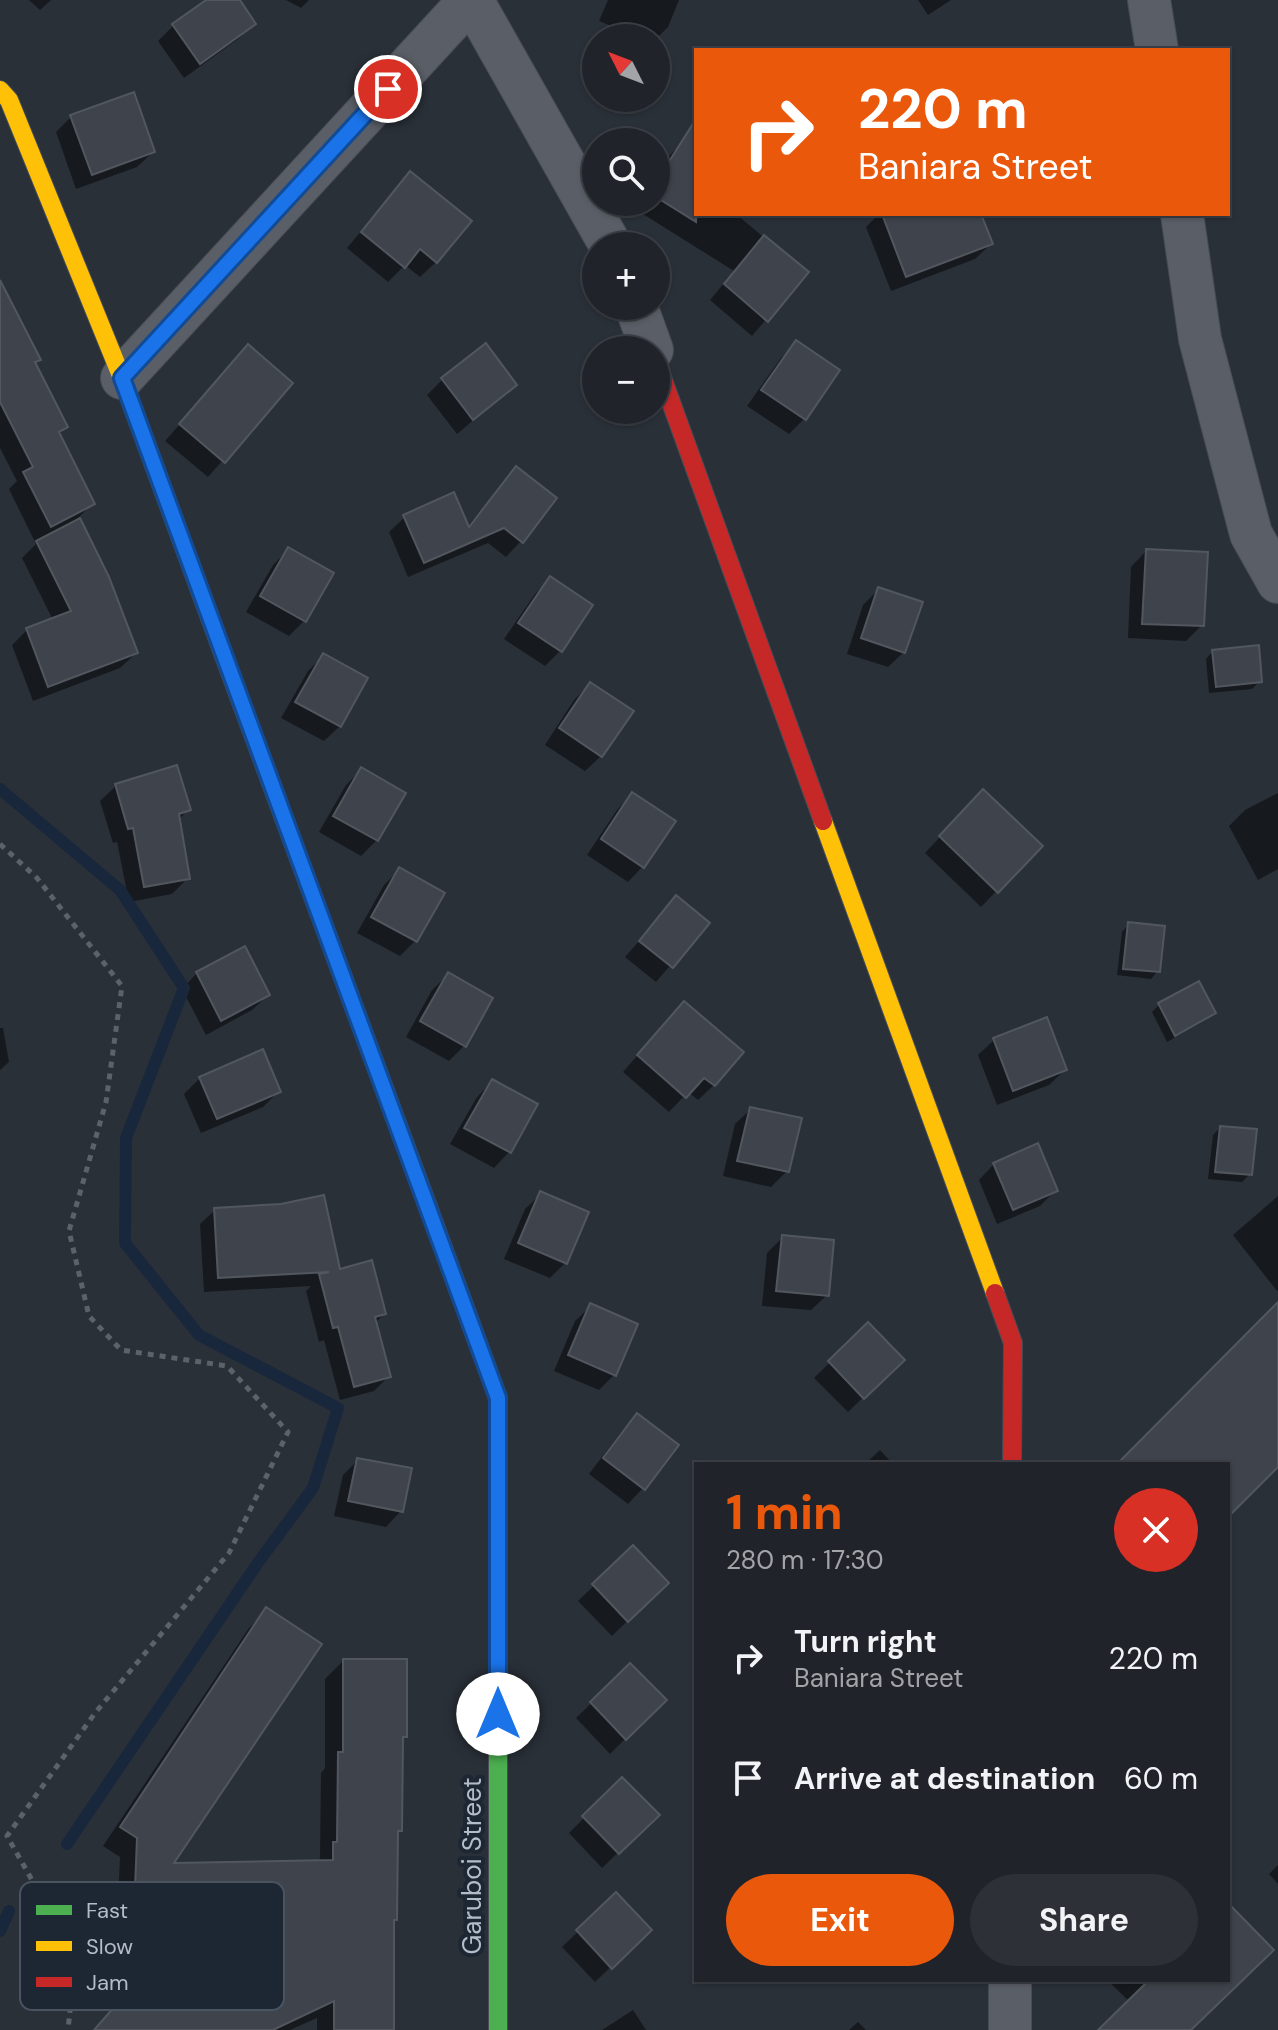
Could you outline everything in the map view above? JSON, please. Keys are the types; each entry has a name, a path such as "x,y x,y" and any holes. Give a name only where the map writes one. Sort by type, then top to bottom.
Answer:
{"street":[{"path":"122,378 471,0 603,232"},
{"path":"1149,0 1157,48"},
{"name":"Garuboi Street","path":"0,90 9,100 122,378 498,1398 498,2030"},
{"path":"1182,216 1200,339 1243,504 1251,534 1278,582"},
{"path":"670,400 1013,1343 1012,1462"},
{"path":"1010,1982 1010,2030"}],"path":[{"path":"0,844 37,878 122,986 106,1102 69,1231 89,1316 121,1350 227,1366 288,1432 229,1553 95,1713 7,1836 33,1882"},
{"path":"68,2030 70,2010"}],"building":[{"path":"206,0 240,0 256,24 200,64 172,24"},
{"path":"134,92 155,152 92,175 70,115"},
{"path":"694,122 694,216 696,222 670,206 670,160"},
{"path":"410,171 472,221 437,263 420,249 405,268 361,232"},
{"path":"883,216 982,216 993,244 906,277"},
{"path":"764,235 809,272 768,322 724,284"},
{"path":"0,280 41,360 35,362 68,427 59,432 95,504 51,527 23,472 33,467 0,402"},
{"path":"796,340 840,370 806,420 761,390"},
{"path":"486,343 517,385 473,420 441,378"},
{"path":"248,344 293,383 225,463 179,424"},
{"path":"516,466 557,498 523,543 504,528 424,563 403,515 454,492 469,527"},
{"path":"80,518 109,577 138,653 48,687 26,628 71,611 36,541"},
{"path":"288,547 334,573 306,622 260,596"},
{"path":"1146,549 1208,552 1204,626 1142,624"},
{"path":"550,576 593,605 562,652 518,623"},
{"path":"878,587 923,602 905,653 861,638"},
{"path":"1259,645 1262,682 1216,687 1212,650"},
{"path":"323,653 368,678 341,727 295,702"},
{"path":"590,682 634,711 602,757 559,728"},
{"path":"177,765 191,810 179,814 190,879 144,887 133,828 128,829 115,784"},
{"path":"361,767 406,793 378,841 333,816"},
{"path":"983,789 1043,846 998,893 939,836"},
{"path":"632,792 676,821 644,868 601,839"},
{"path":"399,867 445,893 417,942 371,917"},
{"path":"676,895 710,923 673,968 639,941"},
{"path":"1128,922 1165,926 1160,972 1123,969"},
{"path":"245,946 270,995 221,1021 196,972"},
{"path":"448,972 493,998 466,1047 420,1021"},
{"path":"1199,981 1216,1013 1175,1036 1158,1003"},
{"path":"684,1001 744,1052 715,1086 704,1078 686,1098 637,1055"},
{"path":"1047,1017 1067,1070 1013,1091 993,1038"},
{"path":"263,1049 281,1092 217,1119 199,1077"},
{"path":"492,1079 538,1104 511,1153 464,1128"},
{"path":"750,1107 802,1118 789,1172 737,1161"},
{"path":"1220,1126 1257,1129 1252,1175 1215,1172"},
{"path":"1038,1143 1058,1191 1013,1210 993,1163"},
{"path":"540,1191 589,1212 567,1264 518,1243"},
{"path":"324,1195 340,1269 372,1260 386,1314 375,1317 391,1377 354,1387 338,1327 333,1328 319,1274 329,1272 218,1278 214,1208 281,1204"},
{"path":"782,1235 834,1240 829,1296 776,1291"},
{"path":"1278,1302 1278,1467 1230,1515 1230,1462 1119,1462"},
{"path":"590,1303 638,1324 616,1376 568,1355"},
{"path":"868,1322 905,1360 864,1399 828,1361"},
{"path":"637,1413 679,1445 645,1490 603,1458"},
{"path":"357,1458 412,1468 403,1512 348,1501"},
{"path":"633,1545 669,1583 628,1622 592,1584"},
{"path":"266,1607 322,1644 174,1863 333,1860 333,1842 337,1842 338,1752 343,1752 343,1659 407,1659 407,1737 403,1737 402,1831 398,1831 397,1920 394,1920 394,2030 334,2030 334,2001 273,2030 94,2030 112,2010 284,2010 284,1882 135,1882 137,1838 120,1827"},
{"path":"630,1663 667,1700 626,1740 590,1702"},
{"path":"622,1777 660,1815 619,1854 582,1816"},
{"path":"616,1892 652,1930 612,1969 576,1930"},
{"path":"1230,1905 1274,1950 1191,2030 1098,2030 1147,1982 1230,1982"}],"waterway":[{"path":"0,789 120,890 184,988 126,1138 125,1243 199,1335 338,1408 313,1488 257,1564 67,1844"},
{"path":"0,1931 9,1911"}],"traffic: fast":[{"path":"498,1590 498,2030"}],"traffic: slow":[{"path":"0,90 9,100 122,378 224,656"},
{"path":"823,821 995,1293"},
{"path":"308,883 428,1207"}],"traffic: jam":[{"path":"670,400 823,821"},
{"path":"224,656 308,883"},
{"path":"428,1207 498,1398 498,1590"},
{"path":"995,1293 1013,1343 1012,1462"}],"route":[{"path":"388,89 122,378 498,1398 498,1714"}]}
